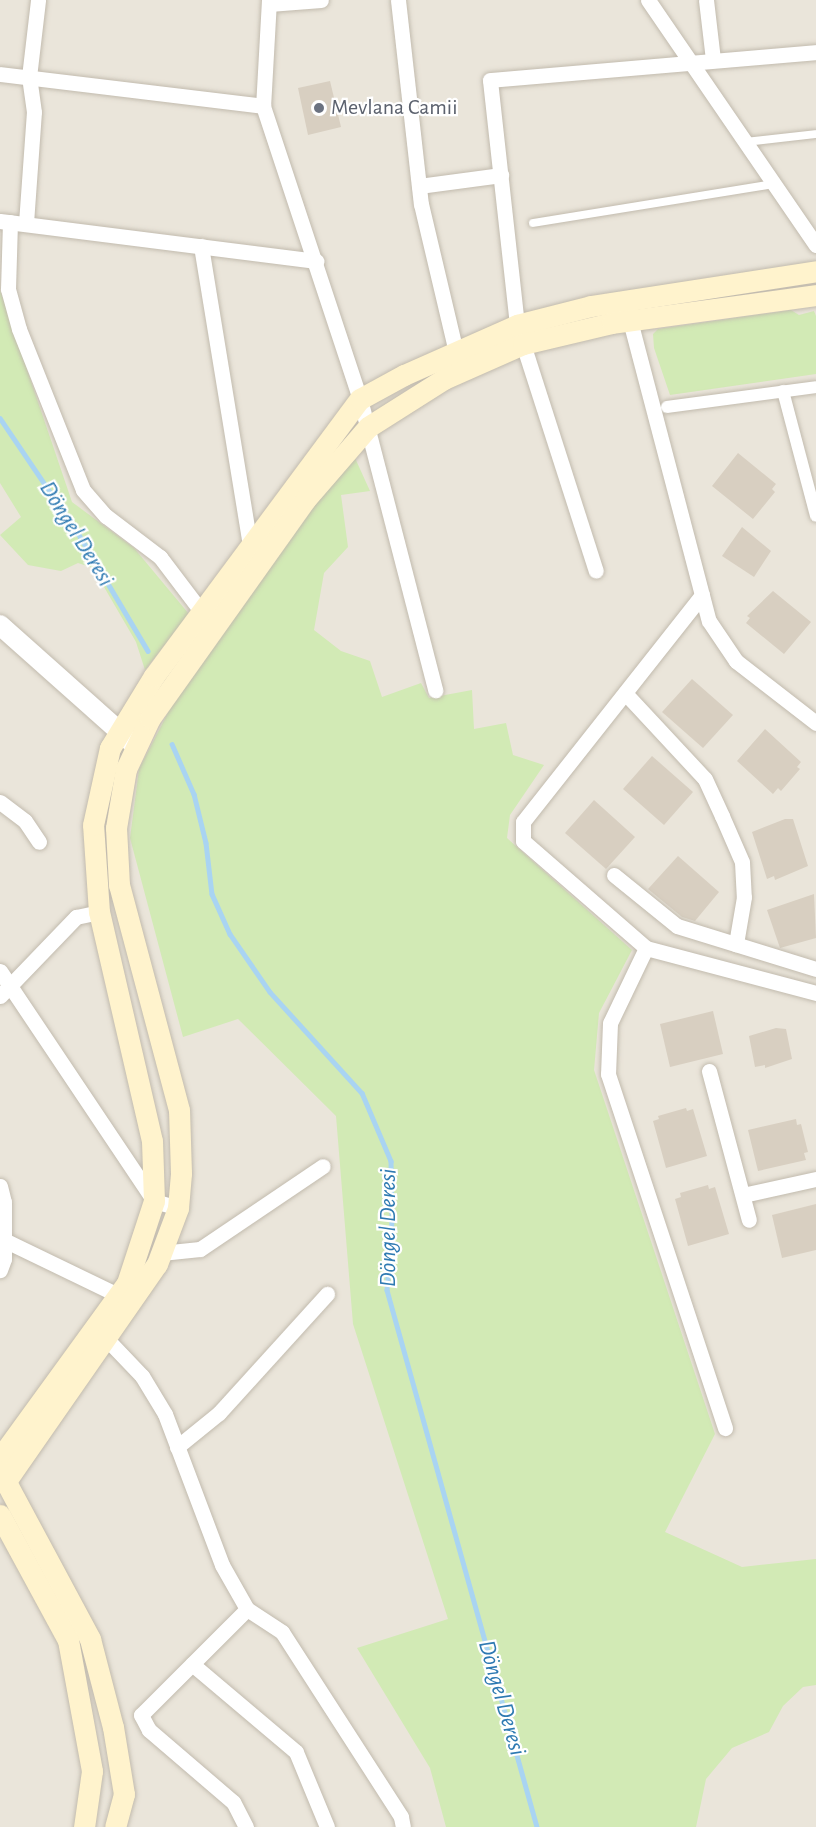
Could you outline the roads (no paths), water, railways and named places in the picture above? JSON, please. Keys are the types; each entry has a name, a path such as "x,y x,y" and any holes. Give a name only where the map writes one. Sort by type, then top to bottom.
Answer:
{"main road":[{"path":"0,1458 101,1334 118,1295 127,1283 154,1201 152,1141 99,912 93,825 110,748 154,676 360,399 456,352 520,335 816,271"},
{"path":"628,311 816,295"},
{"path":"115,1827 124,1794 113,1727 90,1639 2,1480 101,1334 161,1253 178,1208 181,1173 179,1110 119,885 116,828 126,769 150,718 305,500 368,427 520,335"},
{"path":"0,1515 68,1640 92,1771 84,1827"}],"street":[{"path":"26,223 34,111 28,77 38,0"},
{"path":"321,0 269,2 263,106 360,399 435,690"},
{"path":"398,0 419,186 456,352"},
{"path":"648,0 688,62 816,245"},
{"path":"706,0 713,60"},
{"path":"596,571 520,335 490,80 816,52"},
{"path":"0,74 263,106"},
{"path":"419,186 501,175"},
{"path":"201,611 160,557 106,516 83,490 19,329 8,288 5,222 316,261"},
{"path":"201,246 250,544"},
{"path":"628,311 709,621 736,661 816,723"},
{"path":"667,407 816,387"},
{"path":"783,391 816,516"},
{"path":"702,595 523,822 523,841 646,948 816,993"},
{"path":"0,626 121,730 136,747"},
{"path":"625,693 705,778 718,806 742,862 744,897 736,944"},
{"path":"0,802 25,821 39,842"},
{"path":"614,875 677,926 816,969"},
{"path":"5,991 76,918 99,912"},
{"path":"646,948 610,1023 608,1074 724,1428"},
{"path":"0,971 5,991 154,1201 178,1208"},
{"path":"709,1071 748,1220"},
{"path":"161,1253 200,1249 323,1166"},
{"path":"743,1196 816,1179"},
{"path":"0,1186 4,1202 4,1240 0,1270"},
{"path":"4,1240 118,1295"},
{"path":"177,1447 219,1413 327,1294"},
{"path":"101,1334 142,1376 165,1414 222,1565 247,1609 282,1632 401,1817 403,1827"},
{"path":"246,1827 233,1802 149,1730 141,1715 247,1609"},
{"path":"192,1664 296,1752 327,1827"}],"lane":[{"path":"743,142 816,134"},
{"path":"532,223 773,184"}],"waterway":[{"name":"Döngel Deresi","path":"0,418 78,533 148,651"},
{"name":"Döngel Deresi","path":"172,744 194,794 206,843 212,894 230,934 270,992 362,1093 391,1161 392,1221 387,1290 537,1827"}],"place":[{"name":"Mevlana Camii","path":"319,108"}]}
